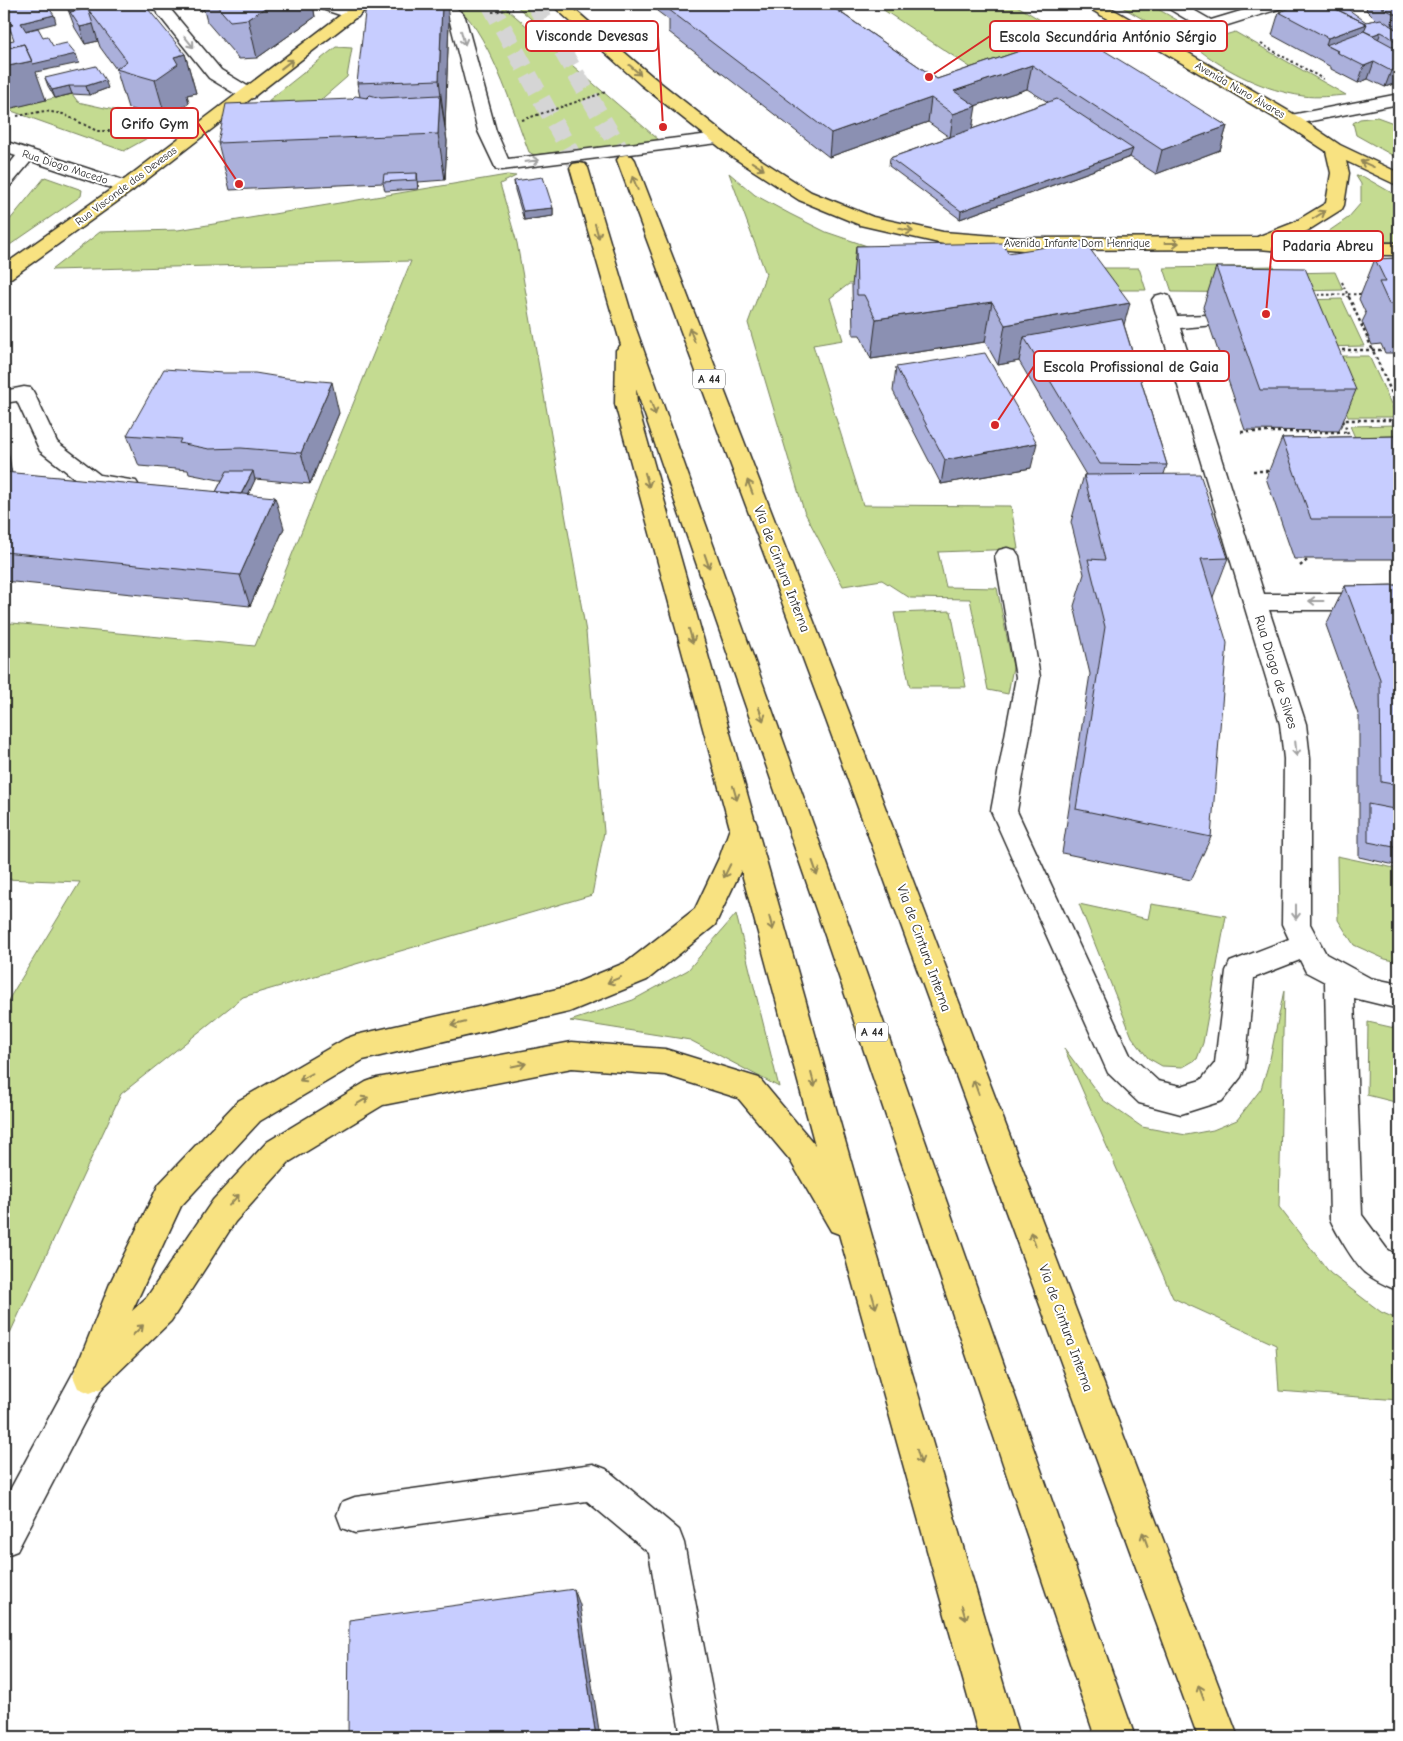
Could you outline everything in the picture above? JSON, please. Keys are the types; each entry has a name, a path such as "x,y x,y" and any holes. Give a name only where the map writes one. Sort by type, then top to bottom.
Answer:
{"main road":[{"name":"Avenida Infante Dom Henrique","path":"558,4 646,80 737,152 805,196 867,221 942,238 1022,244 1259,243 1326,249 1399,249"},
{"name":"Avenida Nuno Álvares","path":"1093,4 1291,120 1334,149 1379,169 1399,181"},
{"name":"Rua Visconde das Devesas","path":"4,274 126,187 359,9"},
{"path":"1259,243 1300,227 1336,205 1340,173 1334,149"},
{"name":"Via de Cintura Interna","path":"626,160 829,694 1218,1737"},
{"name":"A 44","path":"579,168 626,329 844,950 1114,1737"},
{"path":"626,329 626,404 744,825 861,1254 999,1737"},
{"path":"90,1376 123,1293 170,1195 249,1111 356,1048 569,999 637,971 705,917 734,856 744,825"},
{"path":"90,1376 158,1309 224,1211 278,1152 377,1092 572,1055 665,1062 748,1088 801,1150 861,1254"}],"street":[{"path":"158,4 215,74 248,94"},
{"path":"322,4 359,9"},
{"path":"435,4 449,9 457,17 487,131 502,165 718,138"},
{"path":"1172,4 1216,24"},
{"path":"1158,42 1279,4"},
{"path":"1291,120 1399,99"},
{"path":"1368,104 1399,114"},
{"name":"Rua Diogo Macedo","path":"4,146 126,187"},
{"path":"4,182 27,154"},
{"name":"Rua Diogo de Silves","path":"1162,300 1293,724 1297,759 1296,924 1316,963 1364,989 1399,996"},
{"path":"1169,322 1208,321"},
{"path":"4,397 24,393 48,446 94,482 152,489"},
{"path":"1006,556 1028,677 1004,811 1119,1064 1150,1092 1181,1100 1211,1091 1230,1068 1240,970 1307,944"},
{"path":"1254,602 1399,602"},
{"path":"1339,975 1346,1219 1375,1260 1399,1275"},
{"path":"4,1538 90,1376"},
{"path":"355,1515 593,1482 666,1543 702,1737"}],"path":[{"path":"1216,24 1368,104"},
{"path":"487,131 609,91"},
{"path":"13,117 44,111 63,114 97,131 143,131"},
{"path":"1340,277 1399,409"},
{"path":"1312,295 1365,294"},
{"path":"1335,350 1390,350"},
{"path":"1392,394 1399,394"},
{"path":"1340,412 1350,440"},
{"path":"1343,420 1399,420"},
{"path":"1235,432 1347,432"},
{"path":"1247,470 1278,471"},
{"path":"1269,471 1272,479"},
{"path":"1297,569 1312,556"}],"green space":[{"path":"452,4 501,4 659,140 534,155 529,152 488,49 464,14"},
{"path":"514,4 538,4 545,10 538,25"},
{"path":"889,4 1014,4 1078,43 982,75 879,7"},
{"path":"1117,4 1149,4 1177,20 1179,26 1172,30 1158,28"},
{"path":"1235,32 1346,95 1308,97 1275,90 1235,73 1199,50 1198,43"},
{"path":"336,47 352,48 347,77 309,110 268,101"},
{"path":"72,94 78,102 177,124 124,151 6,109"},
{"path":"1377,117 1399,125 1399,159 1356,135 1353,123 1360,119"},
{"path":"729,173 755,195 790,214 826,232 873,248 1102,268 1139,268 1146,290 1110,290 1106,279 849,284 830,298 843,340 813,345 863,505 1011,506 1018,549 938,552 946,587 997,588 1013,667 1008,694 988,690 970,599 910,598 882,580 843,586 804,511 748,323 766,274"},
{"path":"507,175 516,176 500,184 517,243 586,632 604,832 592,895 243,997 121,1094 4,1346 4,1007 80,882 4,879 4,626 12,623 255,646 411,261 51,270 100,232 178,230"},
{"path":"1356,176 1364,177 1399,197 1399,242 1313,242 1348,218 1361,203 1361,184"},
{"path":"45,177 82,190 81,196 4,249 4,227"},
{"path":"1274,266 1285,293 1172,292 1164,268"},
{"path":"1335,272 1343,290 1296,291 1288,273"},
{"path":"1342,299 1364,346 1320,347 1300,300"},
{"path":"1322,356 1369,356 1397,417 1348,417"},
{"path":"1397,425 1399,430 1399,471 1370,472 1350,426"},
{"path":"951,611 966,687 910,687 894,613"},
{"path":"1337,856 1399,869 1399,962 1385,959 1354,945 1338,920"},
{"path":"1079,904 1148,919 1151,904 1226,916 1203,1043 1197,1059 1183,1067 1162,1066 1148,1058 1132,1037"},
{"path":"736,914 779,1087 690,1040 570,1021 633,1000 688,970"},
{"path":"1284,990 1279,1207 1330,1273 1381,1312 1399,1320 1399,1400 1279,1391 1276,1345 1173,1298 1064,1048 1103,1100 1142,1127 1186,1135 1213,1130 1237,1120 1261,1089 1270,1059"},
{"path":"1368,1022 1399,1029 1399,1103 1367,1095"}],"building":[{"path":"4,4 46,4 54,15 21,23 26,31 38,28 43,37 47,36 53,46 67,43 76,54 33,64 24,44 4,49 4,42 14,40 9,26 13,25 11,23 4,24"},
{"path":"79,4 105,4 70,12 67,7"},
{"path":"109,4 88,9 93,24 80,27 70,12"},
{"path":"109,4 144,4 185,54 174,57 178,64 155,80 116,69 127,61 88,9"},
{"path":"215,4 271,4 248,19 230,21"},
{"path":"366,4 442,4 439,80 357,83"},
{"path":"677,4 828,4 937,79 1070,34 1082,41 1087,40 1227,126 1162,150 1032,65 954,91 976,106 953,114 931,98 831,133 668,9 679,6"},
{"path":"1302,4 1325,4 1367,24 1328,38 1279,12"},
{"path":"1381,4 1399,4 1399,14 1382,8 1385,8"},
{"path":"1345,7 1366,22 1381,19 1395,29 1399,28 1399,44 1381,32 1373,35 1364,31 1367,24 1338,10"},
{"path":"1364,31 1399,50 1399,68 1391,71 1374,62 1364,66 1326,45"},
{"path":"24,44 32,61 4,67 4,49"},
{"path":"96,66 105,80 86,86 69,86 52,90 45,78"},
{"path":"370,95 381,98 440,95 438,134 218,143 226,104 352,99 355,96 367,98"},
{"path":"1057,99 1133,149 961,211 890,158"},
{"path":"417,173 417,180 383,182 384,174"},
{"path":"543,177 553,208 523,211 514,181"},
{"path":"1084,241 1130,303 1005,325 992,302 876,319 864,295 857,295 856,246 1003,243 1008,253"},
{"path":"1399,258 1399,304 1389,304 1379,282 1386,282 1375,259"},
{"path":"1216,267 1305,268 1356,390 1260,390"},
{"path":"1122,319 1167,465 1100,464 1024,337"},
{"path":"985,353 1037,443 945,460 896,367"},
{"path":"164,369 255,373 332,382 301,453 241,448 209,449 179,443 181,439 127,435"},
{"path":"1399,436 1399,519 1311,519 1282,438"},
{"path":"227,471 253,471 241,494 216,492"},
{"path":"4,472 275,497 240,575 4,552"},
{"path":"1200,474 1228,558 1201,559 1227,643 1211,837 1076,809 1105,627 1088,559 1105,560 1084,475"},
{"path":"1399,585 1399,785 1381,782 1380,679 1345,586"},
{"path":"1368,804 1399,810 1399,848 1368,842"},
{"path":"574,1589 596,1737 348,1737 349,1620"}],"tunnel":[{"path":"490,4 579,168"},
{"path":"535,4 626,160"}],"place":[{"name":"Escola Secundária António Sérgio","path":"929,77"},
{"name":"Visconde Devesas","path":"663,127"},
{"name":"Grifo Gym","path":"239,184"},
{"name":"Padaria Abreu","path":"1266,314"},
{"name":"Escola Profissional de Gaia","path":"995,425"}]}
